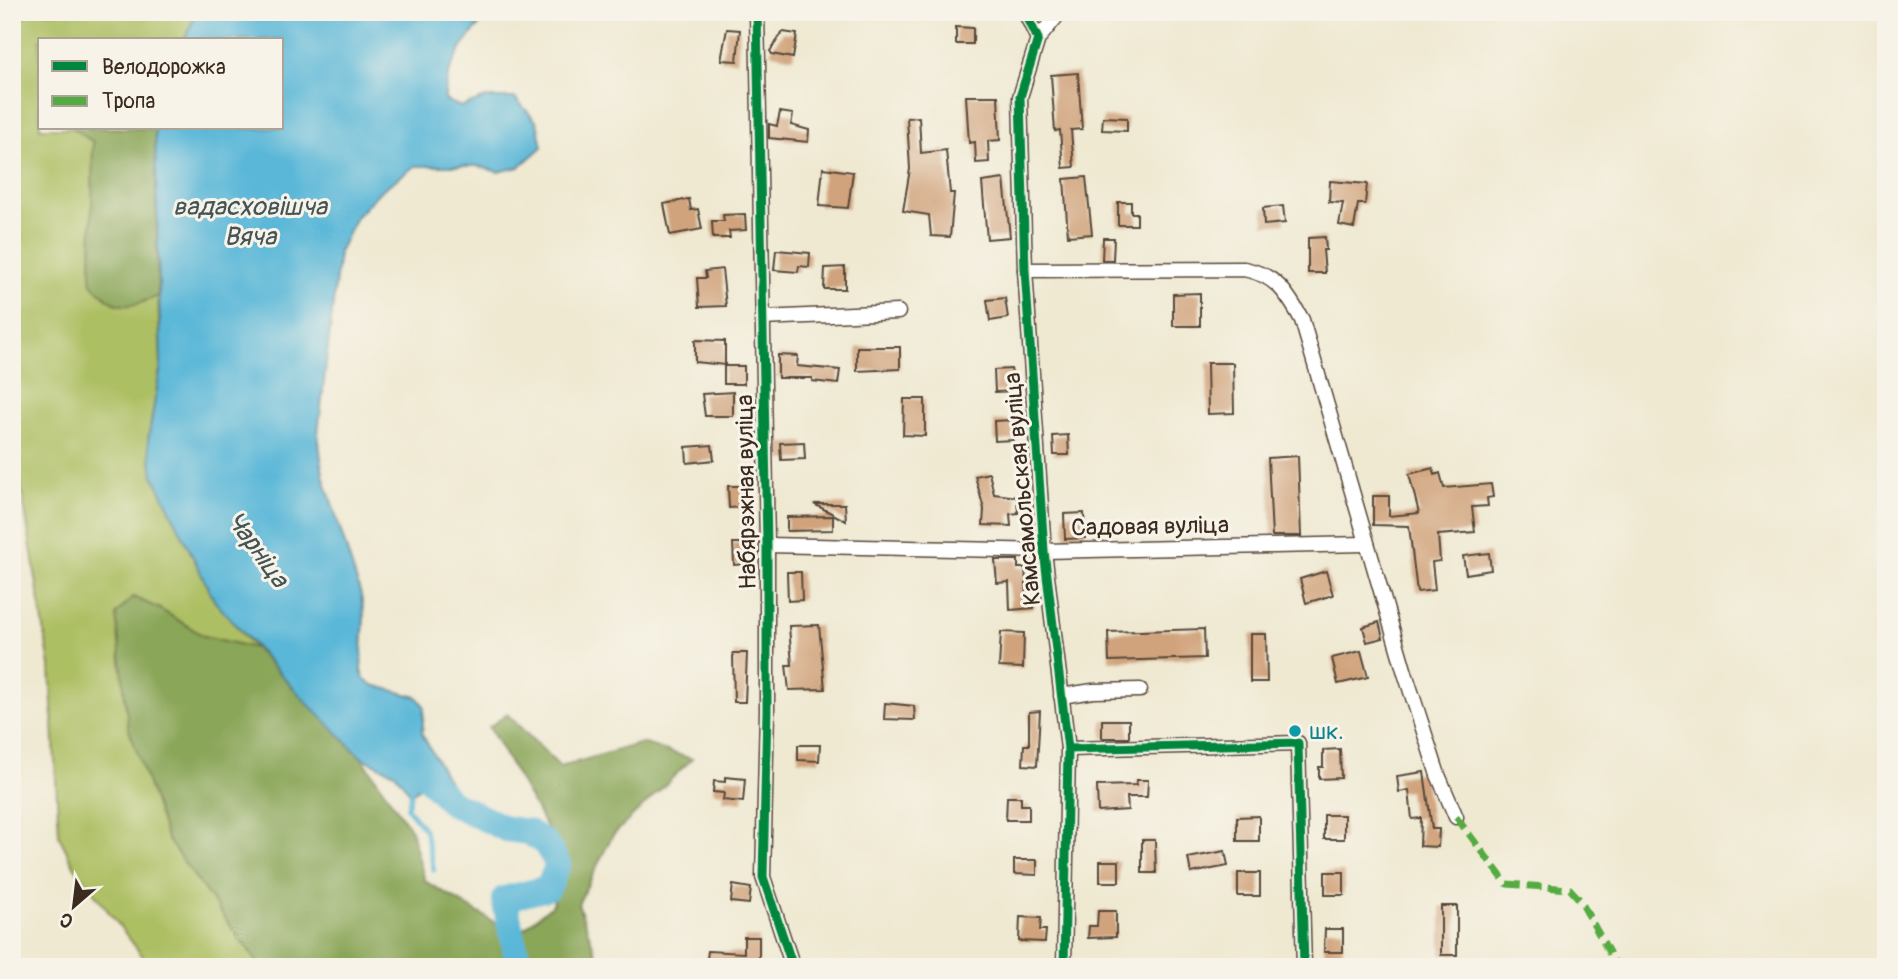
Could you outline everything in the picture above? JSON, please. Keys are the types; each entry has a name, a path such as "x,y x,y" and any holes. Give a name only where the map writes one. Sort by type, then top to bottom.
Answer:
{"street":[{"name":"Набярэжная вуліца","path":"757,12 767,545 763,877 793,967"},
{"path":"1025,12 1038,40 1060,12"},
{"name":"Камсамольская вуліца","path":"1038,40 1020,97 1026,270 1044,551 1068,749 1065,967"},
{"path":"1026,270 1244,269 1261,272 1278,282 1302,320 1338,439 1365,544 1438,775 1456,817"},
{"path":"762,318 898,312"},
{"name":"Садовая вуліца","path":"767,545 1044,551 1365,544"},
{"path":"1061,696 1093,691 1140,690"},
{"path":"1068,749 1298,743 1304,967"}],"green space":[{"path":"28,12 197,12 185,38 38,38 38,130 76,130 93,142 91,282 107,298 121,305 137,304 158,296 161,365 148,440 215,601 255,648 204,636 158,608 167,839 261,967 151,967 75,868 59,836 50,666 12,429 12,30"},
{"path":"76,130 155,130 158,296 137,304 121,305 114,302 91,282 93,142"},
{"path":"133,597 158,608 204,636 255,648 362,758 411,830 425,881 516,935 553,904 564,858 489,727 507,714 560,767 642,743 692,759 612,836 578,904 601,967 261,967 167,839 128,726 116,614"}],"water":[{"name":"вадасховішча Вяча","path":"197,12 490,12 458,53 448,76 445,100 461,107 486,98 515,98 537,122 542,147 519,167 498,172 478,166 415,166 380,191 356,217 339,252 318,433 323,475 361,595 364,616 361,671 365,680 373,685 417,697 424,706 422,734 449,782 452,803 428,787 420,786 411,794 395,773 362,758 308,704 215,602 153,475 148,440 161,365 155,130 284,130 284,38 185,38"}],"building":[{"path":"956,27 973,28 973,44 956,44"},
{"path":"727,29 740,30 737,61 721,60"},
{"path":"783,32 797,34 793,58 772,54 770,51"},
{"path":"1078,73 1082,129 1071,130 1074,167 1063,168 1060,130 1055,131 1051,75"},
{"path":"966,96 998,96 1000,140 988,141 989,162 976,163 975,142 969,143"},
{"path":"780,112 793,114 791,125 809,130 808,142 769,138 769,124 777,126"},
{"path":"919,117 921,153 946,150 950,193 954,193 950,237 931,236 929,215 903,211 910,169 907,118"},
{"path":"1103,117 1127,118 1127,131 1102,130"},
{"path":"823,168 853,172 848,208 819,206"},
{"path":"1086,177 1092,234 1068,236 1064,179"},
{"path":"1004,179 1010,237 987,239 982,182"},
{"path":"1330,181 1367,184 1365,204 1358,204 1354,228 1339,225 1343,203 1329,202"},
{"path":"689,199 691,210 698,209 702,229 670,235 664,204"},
{"path":"1118,202 1131,202 1131,213 1137,213 1137,225 1118,225"},
{"path":"1283,206 1285,223 1264,225 1263,208"},
{"path":"745,214 746,230 729,231 730,238 713,238 712,221 724,221 723,215"},
{"path":"1325,237 1325,273 1308,273 1308,238"},
{"path":"1103,238 1114,238 1113,260 1102,260"},
{"path":"776,250 810,253 809,267 799,266 798,272 774,270"},
{"path":"845,267 845,289 824,289 825,268"},
{"path":"722,269 726,306 699,307 697,278 706,278 705,271"},
{"path":"1200,293 1200,326 1173,326 1173,294"},
{"path":"1005,298 1008,318 990,321 987,300"},
{"path":"695,340 725,341 725,365 695,362"},
{"path":"857,347 900,347 900,369 857,371"},
{"path":"778,355 798,356 797,366 840,370 838,384 812,381 812,378 778,378"},
{"path":"1207,363 1233,363 1234,413 1208,414"},
{"path":"724,366 744,366 744,384 724,384"},
{"path":"1011,369 1017,391 995,392 994,370"},
{"path":"733,392 733,416 705,416 702,394"},
{"path":"904,399 925,399 925,436 903,435"},
{"path":"1013,420 1013,440 995,441 994,421"},
{"path":"1068,435 1069,455 1054,455 1053,436"},
{"path":"804,442 805,459 781,460 780,443"},
{"path":"712,445 714,460 687,463 686,447"},
{"path":"1298,456 1301,536 1272,536 1268,458"},
{"path":"1433,468 1435,475 1440,473 1444,488 1491,484 1493,497 1487,498 1488,506 1472,507 1475,532 1438,535 1440,561 1432,562 1435,590 1417,592 1409,526 1373,525 1373,496 1389,496 1389,516 1419,513 1409,474"},
{"path":"989,473 994,494 1017,497 1018,513 1010,514 1011,526 983,525 984,509 975,476"},
{"path":"728,486 743,486 744,507 729,508"},
{"path":"814,504 845,504 846,521"},
{"path":"1084,513 1085,538 1065,539 1064,514"},
{"path":"833,516 833,530 787,531 787,517"},
{"path":"733,543 746,543 747,564 734,565"},
{"path":"1489,553 1491,570 1466,574 1463,556"},
{"path":"995,560 1018,560 1018,568 1025,568 1027,597 1034,597 1034,608 1010,610 1009,582 997,583"},
{"path":"1326,571 1333,595 1306,603 1300,579"},
{"path":"787,572 801,572 802,600 788,601"},
{"path":"1379,622 1383,638 1367,642 1363,627"},
{"path":"819,625 825,689 789,690 786,665 792,665 789,626"},
{"path":"1204,629 1205,658 1109,661 1108,632"},
{"path":"1001,632 1024,633 1023,668 999,667"},
{"path":"1250,634 1266,634 1267,682 1250,682"},
{"path":"1361,651 1368,677 1338,684 1332,658"},
{"path":"733,653 747,653 745,702 734,702"},
{"path":"885,703 914,706 915,720 884,719"},
{"path":"1040,711 1037,766 1023,765 1024,745 1029,745 1029,712"},
{"path":"1102,720 1129,720 1129,738 1102,738"},
{"path":"798,745 820,745 819,761 798,760"},
{"path":"1340,749 1341,778 1319,779 1319,767 1323,767 1323,750"},
{"path":"1424,772 1432,829 1439,829 1438,847 1420,846 1421,818 1412,819 1409,790 1399,792 1397,776"},
{"path":"725,777 745,779 743,802 723,800 724,793 713,792 714,781 725,782"},
{"path":"1136,780 1148,780 1147,797 1127,797 1128,810 1098,812 1097,786 1136,785"},
{"path":"1007,797 1021,797 1021,805 1029,805 1029,820 1006,820"},
{"path":"1324,815 1344,815 1344,839 1324,839"},
{"path":"1259,816 1259,841 1237,841 1237,817"},
{"path":"1142,840 1155,840 1156,873 1142,873"},
{"path":"1225,851 1228,866 1191,873 1188,858"},
{"path":"1014,860 1037,860 1037,875 1014,874"},
{"path":"1100,861 1119,861 1119,882 1100,882"},
{"path":"1325,872 1344,872 1344,895 1325,895"},
{"path":"1238,873 1260,873 1260,896 1238,896"},
{"path":"733,885 751,888 749,904 731,902"},
{"path":"1441,906 1457,906 1457,955 1441,955"},
{"path":"1098,911 1116,911 1116,937 1088,938 1089,926 1097,926"},
{"path":"1020,917 1041,918 1040,930 1046,930 1045,942 1019,941"},
{"path":"1325,929 1343,929 1343,952 1324,952"},
{"path":"744,937 759,937 759,965 706,967 708,951 744,953"}],"waterway":[{"name":"Чарніца","path":"427,777 452,803 506,829 529,832 545,843 558,864 548,888 504,899 518,961 525,967"},
{"path":"411,794 407,808 425,830 434,870"}],"marked path":[{"path":"1456,817 1507,884 1570,889 1580,900 1617,967"}],"cycle path":[{"path":"757,12 767,545 763,877 793,967"},
{"path":"1025,12 1038,39 1020,97 1025,270 1044,551 1068,749 1064,967"},
{"path":"1068,749 1298,743 1304,967"}],"place":[{"name":"шк.","path":"1295,731"}]}
